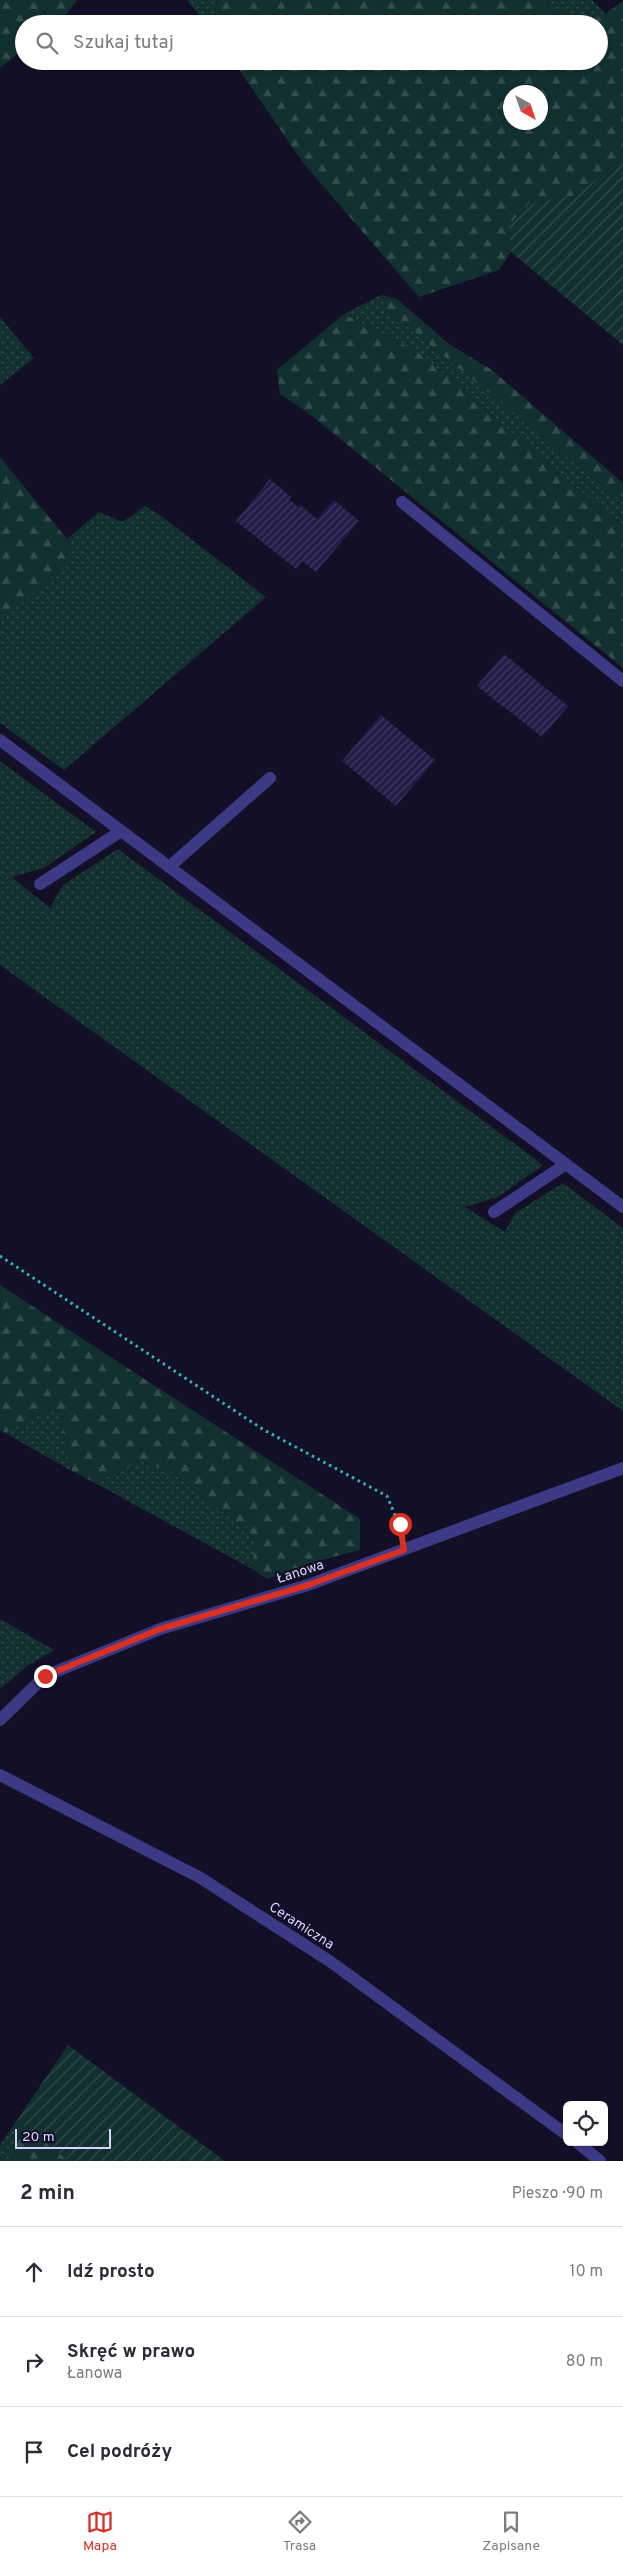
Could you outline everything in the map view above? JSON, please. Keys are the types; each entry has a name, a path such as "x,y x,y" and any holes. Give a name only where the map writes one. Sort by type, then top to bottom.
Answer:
{"street":[{"path":"402,502 623,681"},
{"path":"0,740 623,1207"},
{"path":"169,867 270,778"},
{"path":"40,884 121,831"},
{"path":"494,1212 566,1164"},
{"name":"Łanowa","path":"0,1720 45,1676 160,1629 308,1585 623,1468"},
{"name":"Ceramiczna","path":"0,1775 199,1876 331,1962 563,2132"},
{"path":"582,2146 600,2161"}],"path":[{"path":"0,1256 264,1430 387,1496 400,1524 404,1550"}],"green space":[{"path":"0,0 77,0 65,15 15,15 15,56 0,68"},
{"path":"187,0 217,0 214,15 199,15"},
{"path":"217,0 547,0 552,9 574,15 214,15"},
{"path":"547,0 592,0 606,14 574,15 552,9"},
{"path":"623,1 623,157 577,195 529,204 509,225 511,252 499,270 419,297 304,164 239,70 608,70 608,15 603,15"},
{"path":"623,157 623,345 511,252 509,225 529,204 577,195"},
{"path":"381,295 386,309 623,502 623,528 418,352 344,314"},
{"path":"381,295 397,299 449,344 492,370 623,483 623,502 386,309"},
{"path":"344,314 418,352 623,528 623,668 307,412 280,394 277,370"},
{"path":"0,317 34,358 0,385"},
{"path":"0,457 67,539 72,553 56,573 0,622"},
{"path":"145,506 164,518 266,597 64,770 0,723 0,622 72,553 67,539 99,512 123,522"},
{"path":"0,761 96,832 44,868 12,877 50,908 63,885 118,849 543,1165 498,1197 465,1207 505,1232 515,1213 563,1183 623,1228 623,1411 0,965"},
{"path":"0,1285 360,1519 360,1550 310,1563 267,1579 252,1569 255,1537 172,1472 140,1461 95,1483 72,1471 57,1405 5,1433 0,1430"},
{"path":"57,1405 72,1471 5,1433"},
{"path":"140,1461 172,1472 255,1537 252,1569 95,1483"},
{"path":"0,1619 54,1650 27,1666 0,1689"},
{"path":"68,2045 225,2161 69,2161 17,2120"},
{"path":"17,2120 11,2161 0,2161 0,2145"},
{"path":"17,2120 69,2161 11,2161"}],"building":[{"path":"270,479 291,497 289,499 298,507 300,505 317,519 334,500 359,521 316,572 302,561 296,569 236,521"},
{"path":"504,654 568,706 542,737 477,686"},
{"path":"381,715 435,760 396,806 342,761"}],"route":[{"path":"45,1676 160,1629 308,1585 404,1550 400,1524"}]}
